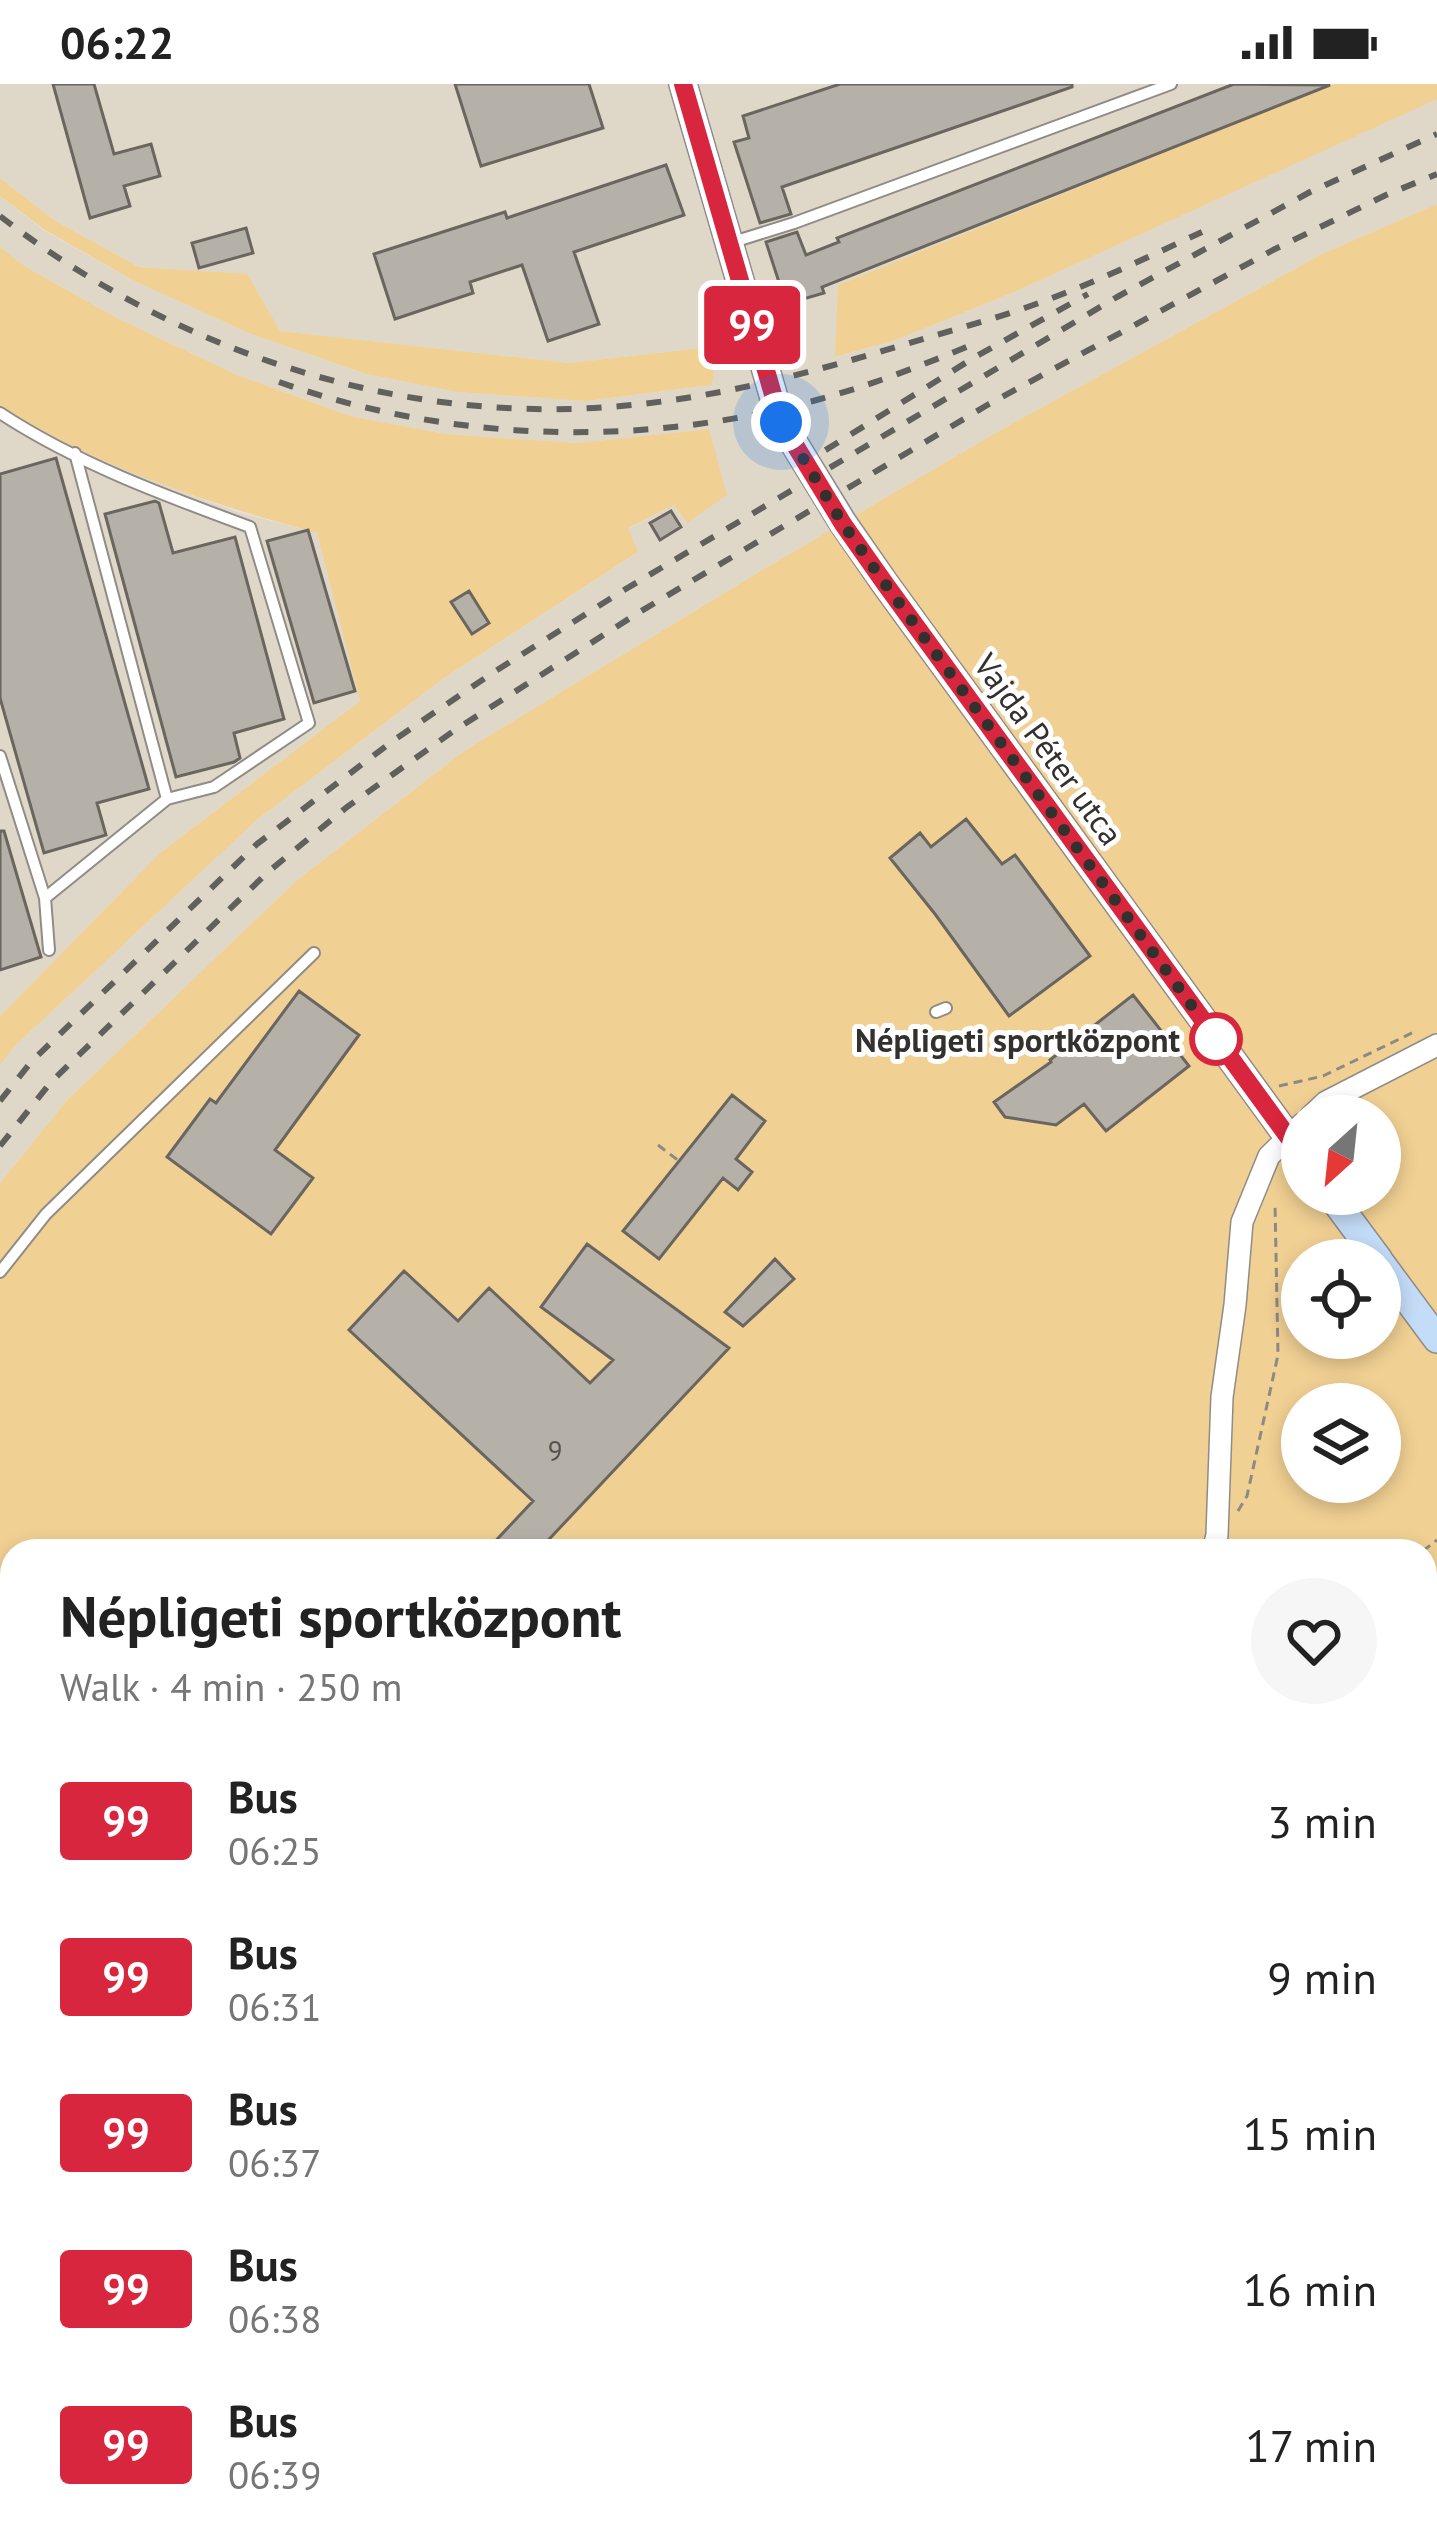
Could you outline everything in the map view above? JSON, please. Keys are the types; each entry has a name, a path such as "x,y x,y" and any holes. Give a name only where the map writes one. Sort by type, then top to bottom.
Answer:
{"street":[{"name":"Vajda Péter utca","path":"682,84 781,422 843,524 1281,1117"},
{"path":"1340,1095 1437,1045"},
{"path":"1215,1539 1222,1397 1242,1222 1261,1169 1281,1146"},
{"path":"1401,1290 1436,1337"}],"lane":[{"path":"730,243 1172,84"},
{"path":"0,413 177,500 250,527 309,723 214,788 167,799 45,898"},
{"path":"75,453 167,799"},
{"path":"0,756 45,898 49,950"},
{"path":"0,1272 46,1214 314,953"}],"path":[{"path":"1270,1090 1323,1076 1418,1030"},
{"path":"658,1145 679,1161"},
{"path":"1218,1539 1247,1496 1278,1354 1277,1208 1261,1169"}],"shaded area":[{"path":"0,84 1333,84 838,285 836,357 896,340 1012,293 1437,98 1437,204 1322,254 997,432 464,751 296,881 68,1099 0,1183 0,1065 16,1045 258,819 444,678 637,553 627,529 674,505 686,522 709,429 578,443 446,434 350,416 235,374 117,318 26,267 0,247 0,196 45,231 134,281 251,334 366,374 457,392 586,401 712,385 717,346 570,363 279,331 247,275 139,267 54,220 0,178"},
{"path":"1333,84 1437,84 1437,99 1012,293 896,340 835,357 838,285"},
{"path":"0,178 54,220 139,267 247,274 280,331 570,363 718,346 712,385 586,401 457,392 366,374 251,334 134,281 45,230 0,196"},
{"path":"1437,204 1437,1539 0,1539 0,1183 68,1099 296,881 464,751 997,432 1322,254"},
{"path":"0,247 26,267 117,318 235,374 350,416 446,434 577,443 709,429 727,495 687,523 674,505 628,528 638,552 444,678 258,819 0,1065 0,1016 160,853 360,701 317,533 113,465 0,405"},
{"path":"0,405 36,429 158,483 238,512 317,533 360,701 160,853 0,1016"}],"building":[{"path":"53,84 94,84 114,154 151,144 160,176 124,186 130,206 90,218"},
{"path":"455,84 589,84 603,128 481,166"},
{"path":"840,84 1072,87 782,187 791,214 760,223 734,142 749,138 743,116"},
{"path":"1234,84 1330,85 822,287 824,293 786,304 766,242 797,232 806,255 839,242 837,238"},
{"path":"666,165 684,215 574,252 599,324 548,341 522,265 470,282 473,293 395,319 374,254 505,212 507,218"},
{"path":"246,228 253,253 199,268 192,243"},
{"path":"56,458 149,789 97,803 106,835 44,853 0,698 0,474"},
{"path":"155,501 173,553 235,537 284,719 234,733 240,758 234,762 176,777 105,514"},
{"path":"671,511 681,527 660,540 650,523"},
{"path":"308,530 355,691 314,703 267,541"},
{"path":"469,591 489,623 472,634 451,602"},
{"path":"966,819 1002,864 1015,855 1090,956 1009,1016 890,858 920,833 931,847"},
{"path":"0,831 4,831 41,957 0,970"},
{"path":"299,991 359,1035 275,1150 313,1178 271,1234 167,1157 210,1099 216,1103"},
{"path":"1133,995 1189,1066 1106,1131 1084,1104 1056,1125 1005,1117 994,1102"},
{"path":"732,1095 765,1121 736,1159 752,1172 738,1190 723,1178 659,1259 623,1231"},
{"path":"587,1244 729,1348 549,1539 497,1539 533,1501 349,1330 404,1271 458,1321 489,1288 590,1383 613,1360 541,1307"},
{"path":"775,1259 794,1279 743,1326 725,1312"}],"railway":[{"path":"0,1101 31,1062 257,844 394,740 494,672 1117,297 1310,192 1437,134"},
{"path":"0,1146 51,1082 268,872 347,807 455,730 638,613 989,404 1275,249 1437,174"},
{"path":"0,216 68,264 139,305 215,341 293,369 373,390 455,404 538,409 691,397 828,366 1033,305 1202,232"},
{"path":"800,466 975,357 1088,294"},
{"path":"279,382 344,402 477,427 612,431 680,426 813,401 969,346"}],"bus line":[{"name":"99","path":"683,84 781,422 886,585 1281,1128"}],"place":[{"name":"Népligeti sportközpont","path":"1216,1039"}],"route":[{"path":"781,422 886,585 1216,1039"}]}
